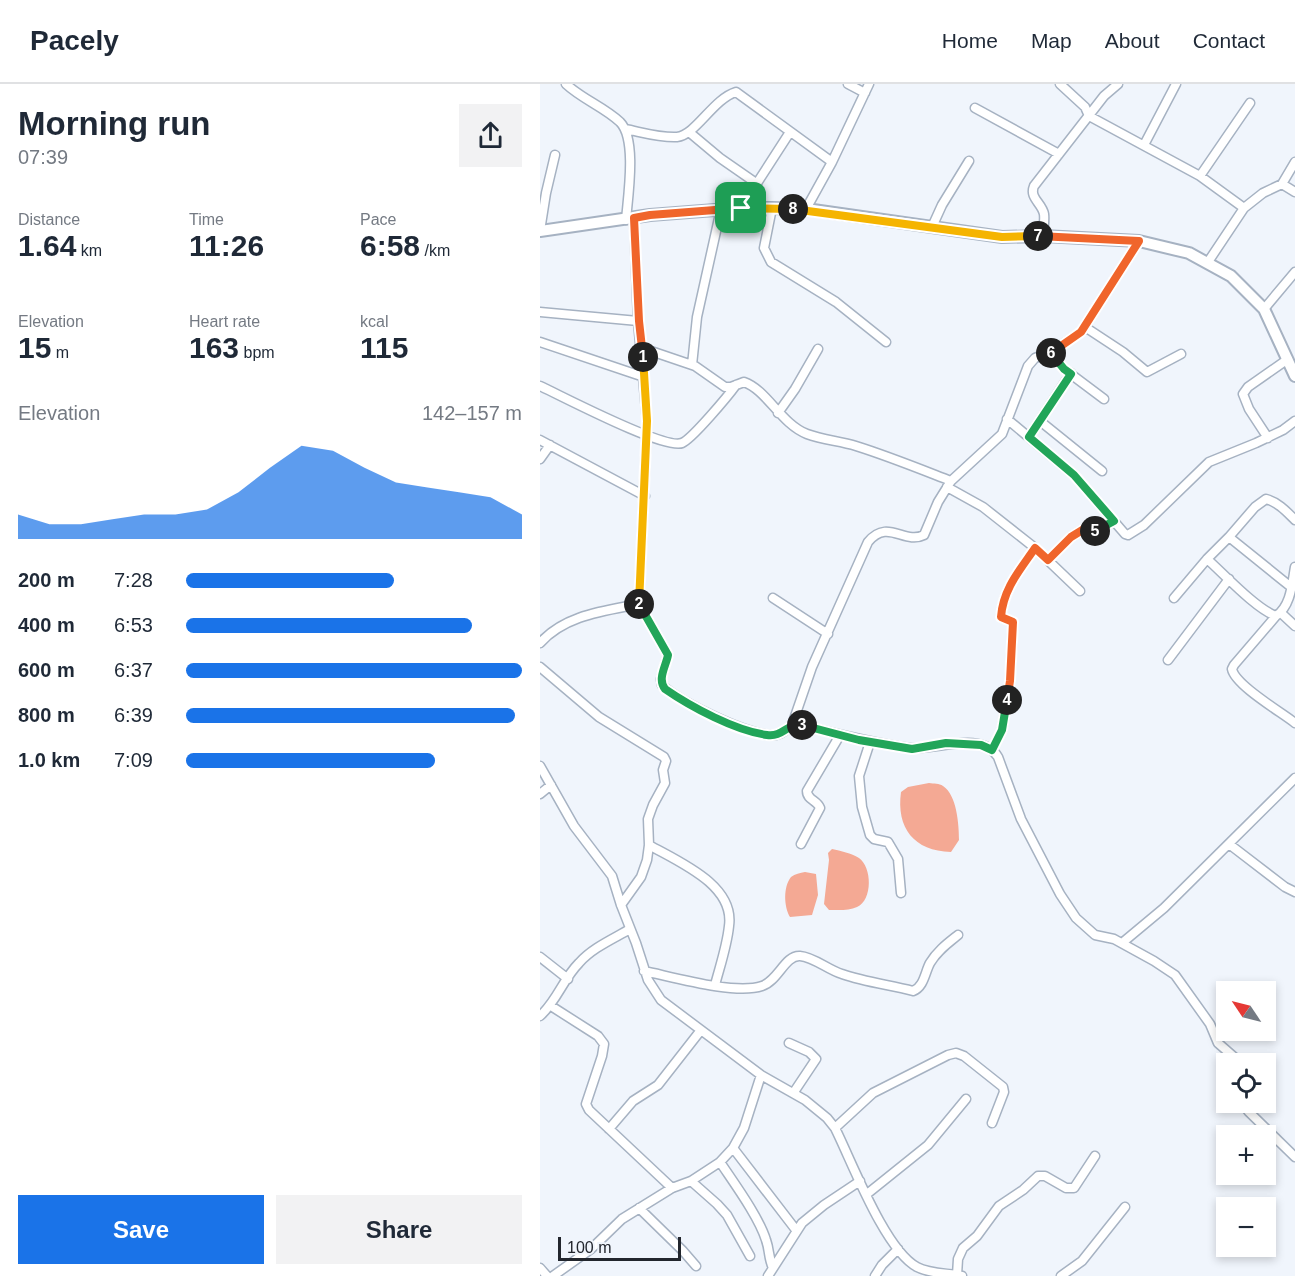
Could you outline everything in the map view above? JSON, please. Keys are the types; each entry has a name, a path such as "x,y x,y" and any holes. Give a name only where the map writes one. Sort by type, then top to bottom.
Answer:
{"street":[{"path":"566,84 574,92 619,122 629,139 630,219 642,348 647,436 639,604 668,655 661,679 662,685 690,706 740,727 767,735 778,735 792,725 812,668 868,542 881,531 917,537 924,535 949,484 1002,434 1028,366 1035,358 1051,352 1081,332 1139,241"},
{"path":"806,209 832,162 867,88 848,84"},
{"path":"1060,84 1085,107 1089,116 1200,176 1244,208"},
{"path":"1043,236 1044,214 1032,191 1041,176 1104,96 1118,84"},
{"path":"1144,145 1176,84"},
{"path":"625,129 677,137 689,132 718,102 736,92 832,162"},
{"path":"1200,176 1250,104"},
{"path":"975,108 1059,154"},
{"path":"689,132 720,158 756,183"},
{"path":"741,208 790,132"},
{"path":"555,155 540,231 650,215 721,209 806,209 1002,237 1043,236 1139,241 1189,253 1231,276 1264,309 1295,376"},
{"path":"932,227 942,205 969,161"},
{"path":"1208,262 1244,208 1263,192 1282,184 1295,162"},
{"path":"1282,184 1295,192"},
{"path":"772,208 764,248 771,262 836,302 886,342"},
{"path":"692,365 697,317 721,209"},
{"path":"1264,309 1295,272"},
{"path":"540,312 639,321"},
{"path":"1085,327 1123,351 1147,372 1181,354"},
{"path":"540,342 644,377"},
{"path":"642,348 692,365 725,387 744,382 751,384 778,413 807,434 856,446 949,484 983,507 1035,548 1080,591"},
{"path":"778,413 818,350"},
{"path":"1051,352 1064,369 1104,399"},
{"path":"1268,438 1244,399 1244,390 1288,359"},
{"path":"1029,437 1071,374"},
{"path":"540,386 647,436 672,443 682,443 725,400 737,384"},
{"path":"1007,419 1074,475 1125,534 1133,534 1209,462 1268,438 1295,421"},
{"path":"1040,421 1102,471"},
{"path":"540,440 645,496"},
{"path":"540,459 550,445"},
{"path":"1174,598 1255,507 1266,499 1282,508 1295,520"},
{"path":"1048,560 1071,537 1084,529 1096,531 1114,521"},
{"path":"1229,537 1291,587"},
{"path":"992,750 1002,730 1010,681 1013,622 1001,617 1002,607 1011,582 1035,548"},
{"path":"1207,559 1270,614 1278,614 1295,626"},
{"path":"1295,567 1287,602 1232,669 1232,673 1244,685 1295,723"},
{"path":"1168,660 1229,579"},
{"path":"773,598 828,634"},
{"path":"540,643 554,629 569,621 639,604"},
{"path":"540,666 599,717 664,757 666,761 663,770 665,783 652,805 648,819 647,860 641,877 621,905"},
{"path":"792,725 912,749 946,743 981,745 992,750 998,757 1021,819 1060,894 1076,918 1088,931 1122,943 1175,975 1210,1024 1218,1043 1229,1053"},
{"path":"801,843 820,808 819,804 809,798 807,791 840,735"},
{"path":"870,742 859,776 862,807 870,835 874,839 888,842 898,859 901,893"},
{"path":"540,766 574,826 612,876 644,971 653,990 661,1000 761,1075 794,1092 816,1108 835,1128 860,1181 898,1249 917,1267 932,1272 960,1276 958,1259 963,1248 977,1236 999,1206 1041,1175 1066,1188 1074,1188 1095,1156"},
{"path":"1122,943 1164,908 1295,778"},
{"path":"540,794 551,785"},
{"path":"1229,844 1295,892"},
{"path":"649,845 685,865 717,888 728,906 730,924 715,985"},
{"path":"540,1016 551,1006 578,963 596,949 630,929"},
{"path":"644,971 715,985 758,987 768,984 791,958 799,956 843,974 913,991 920,985 934,957 958,934"},
{"path":"540,957 567,979"},
{"path":"551,1006 603,1040 602,1056 586,1104 589,1110 672,1188"},
{"path":"609,1129 633,1101 658,1084 701,1030"},
{"path":"789,1043 809,1052 816,1059 794,1092"},
{"path":"835,1128 873,1094 956,1053 964,1056 1001,1083 1004,1092 992,1123"},
{"path":"553,1276 591,1249 622,1219 672,1188 691,1181 720,1162 733,1148 744,1128 761,1075"},
{"path":"867,1194 928,1144 966,1099"},
{"path":"1249,1113 1295,1157"},
{"path":"733,1148 796,1230"},
{"path":"720,1162 742,1195 763,1234 767,1242 768,1256 774,1268"},
{"path":"691,1181 727,1215 750,1256"},
{"path":"768,1276 796,1230 811,1215 860,1181"},
{"path":"1061,1276 1082,1261 1125,1207"},
{"path":"639,1208 676,1243 696,1266"},
{"path":"875,1276 882,1265 898,1249"},
{"path":"540,1268 547,1276"}],"shaded area":[{"path":"929,783 938,784 948,790 954,803 958,819 959,840 951,852 927,847 910,835 905,827 900,805 901,792 908,787"},
{"path":"832,849 859,858 866,868 868,891 866,898 857,907 829,910 824,904 828,853"},
{"path":"805,872 816,874 818,895 812,915 790,917 786,903 788,881 796,874"}],"route":[{"path":"741,208 806,209 1002,237 1043,236 1139,241 1081,332 1051,352 1064,369 1071,374 1029,437 1074,475 1114,521 1096,531 1084,529 1071,537 1048,560 1035,548 1011,582 1004,598 1001,617 1013,622 1010,681 1002,730 992,750 981,745 946,743 912,749 859,740 801,725 792,725 778,735 767,735 740,727 690,706 662,685 661,679 668,655 639,604 647,421 634,218 741,208"}]}
